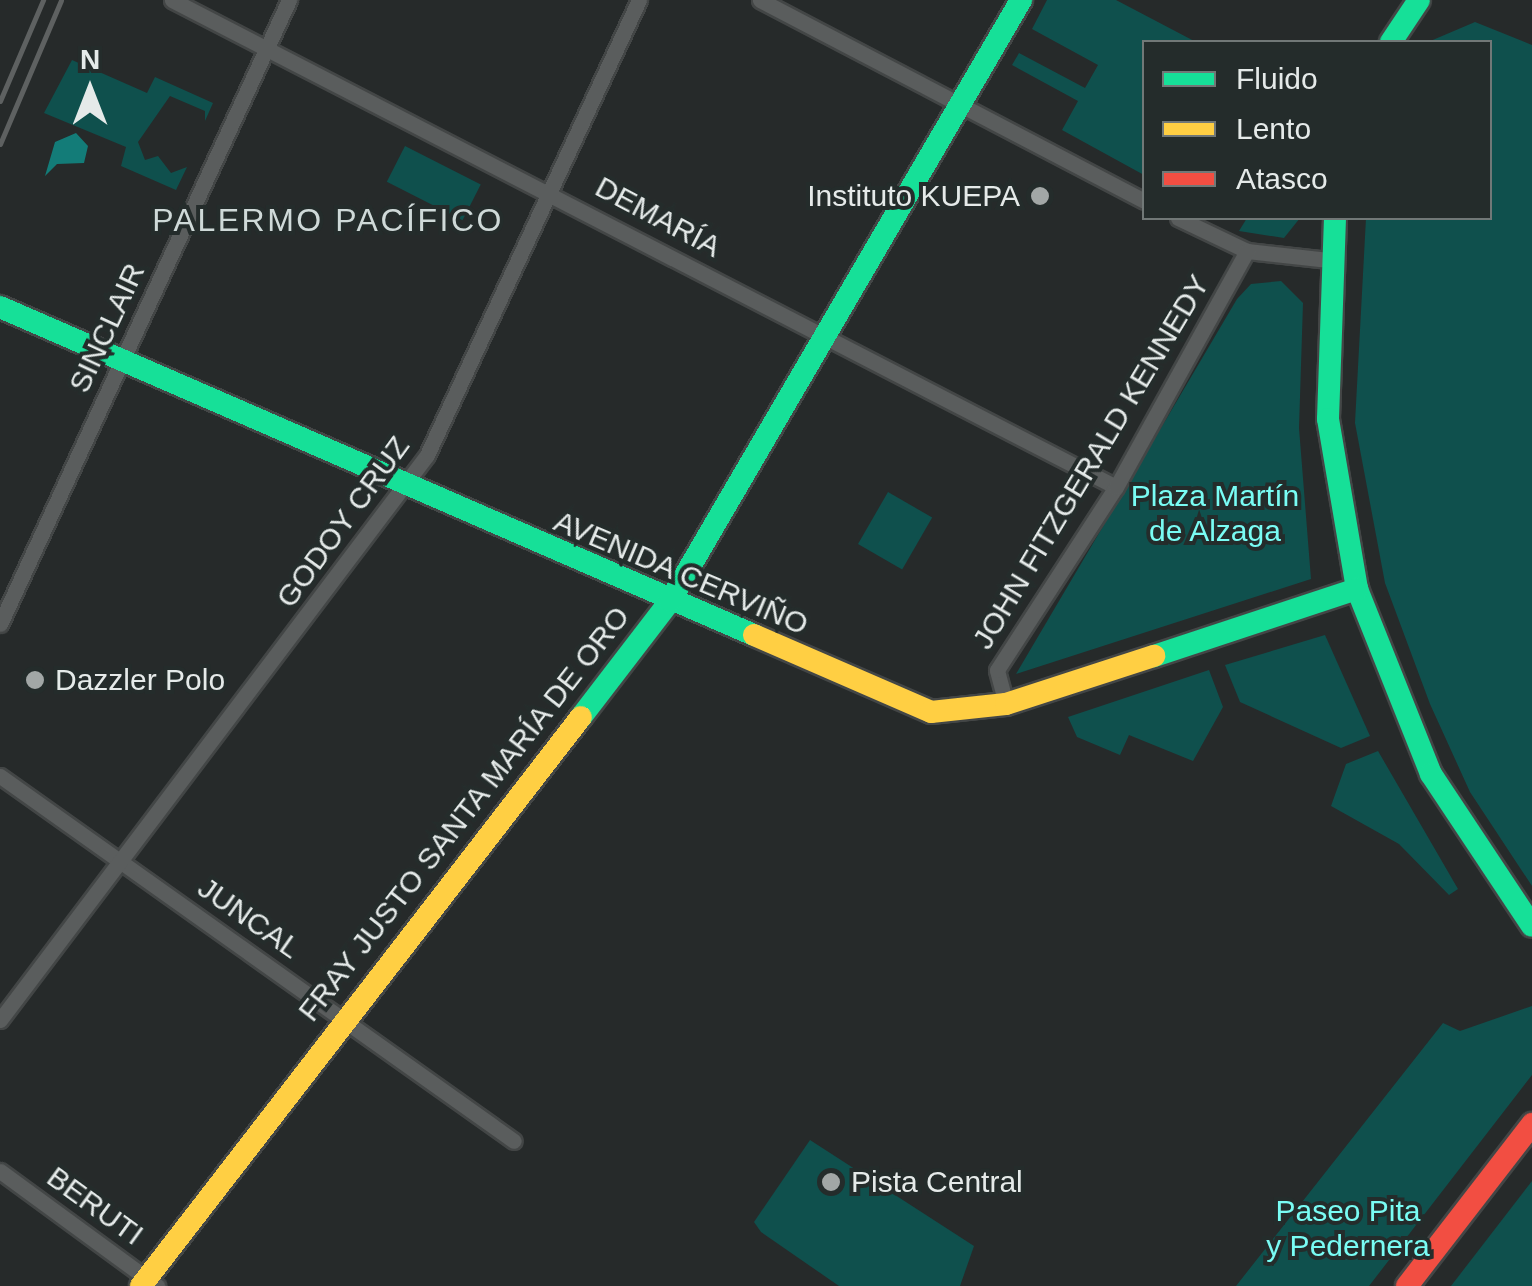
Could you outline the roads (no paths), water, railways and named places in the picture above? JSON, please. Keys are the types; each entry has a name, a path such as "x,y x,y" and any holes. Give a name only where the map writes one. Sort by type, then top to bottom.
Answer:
{"main road":[{"name":"FRAY JUSTO SANTA MARÍA DE ORO","path":"148,1283 340,1017 670,601 830,338 1022,0"},
{"path":"1392,40 1420,0"},
{"path":"1335,220 1329,260 1332,462 1357,589 1431,774 1532,926"},
{"name":"AVENIDA CERVIÑO","path":"0,308 912,706 952,714 1006,704 1357,589"},
{"path":"1407,1286 1532,1124"}],"street":[{"name":"DEMARÍA","path":"172,0 269,44 1116,487"},
{"name":"SINCLAIR","path":"0,624 289,0"},
{"name":"GODOY CRUZ","path":"0,1020 125,864 407,484 639,0"},
{"path":"768,2 960,112 1142,200"},
{"path":"1182,220 1247,251 1329,260"},
{"name":"JOHN FITZGERALD KENNEDY","path":"1006,704 997,670 1116,487 1247,251"},
{"name":"JUNCAL","path":"0,776 514,1141"},
{"name":"BERUTI","path":"0,1171 148,1283"}],"railway":[{"path":"0,101 43,0"},
{"path":"0,144 61,0"}],"place":[{"name":"Instituto KUEPA","path":"1040,196"},
{"name":"Dazzler Polo","path":"35,680"},
{"name":"Pista Central","path":"831,1182"}],"district":[{"name":"PALERMO PACÍFICO","path":"328,220"}],"park label":[{"name":"Plaza Martín de Alzaga","path":"1215,513"},
{"name":"Paseo Pita y Pedernera","path":"1348,1228"}]}
